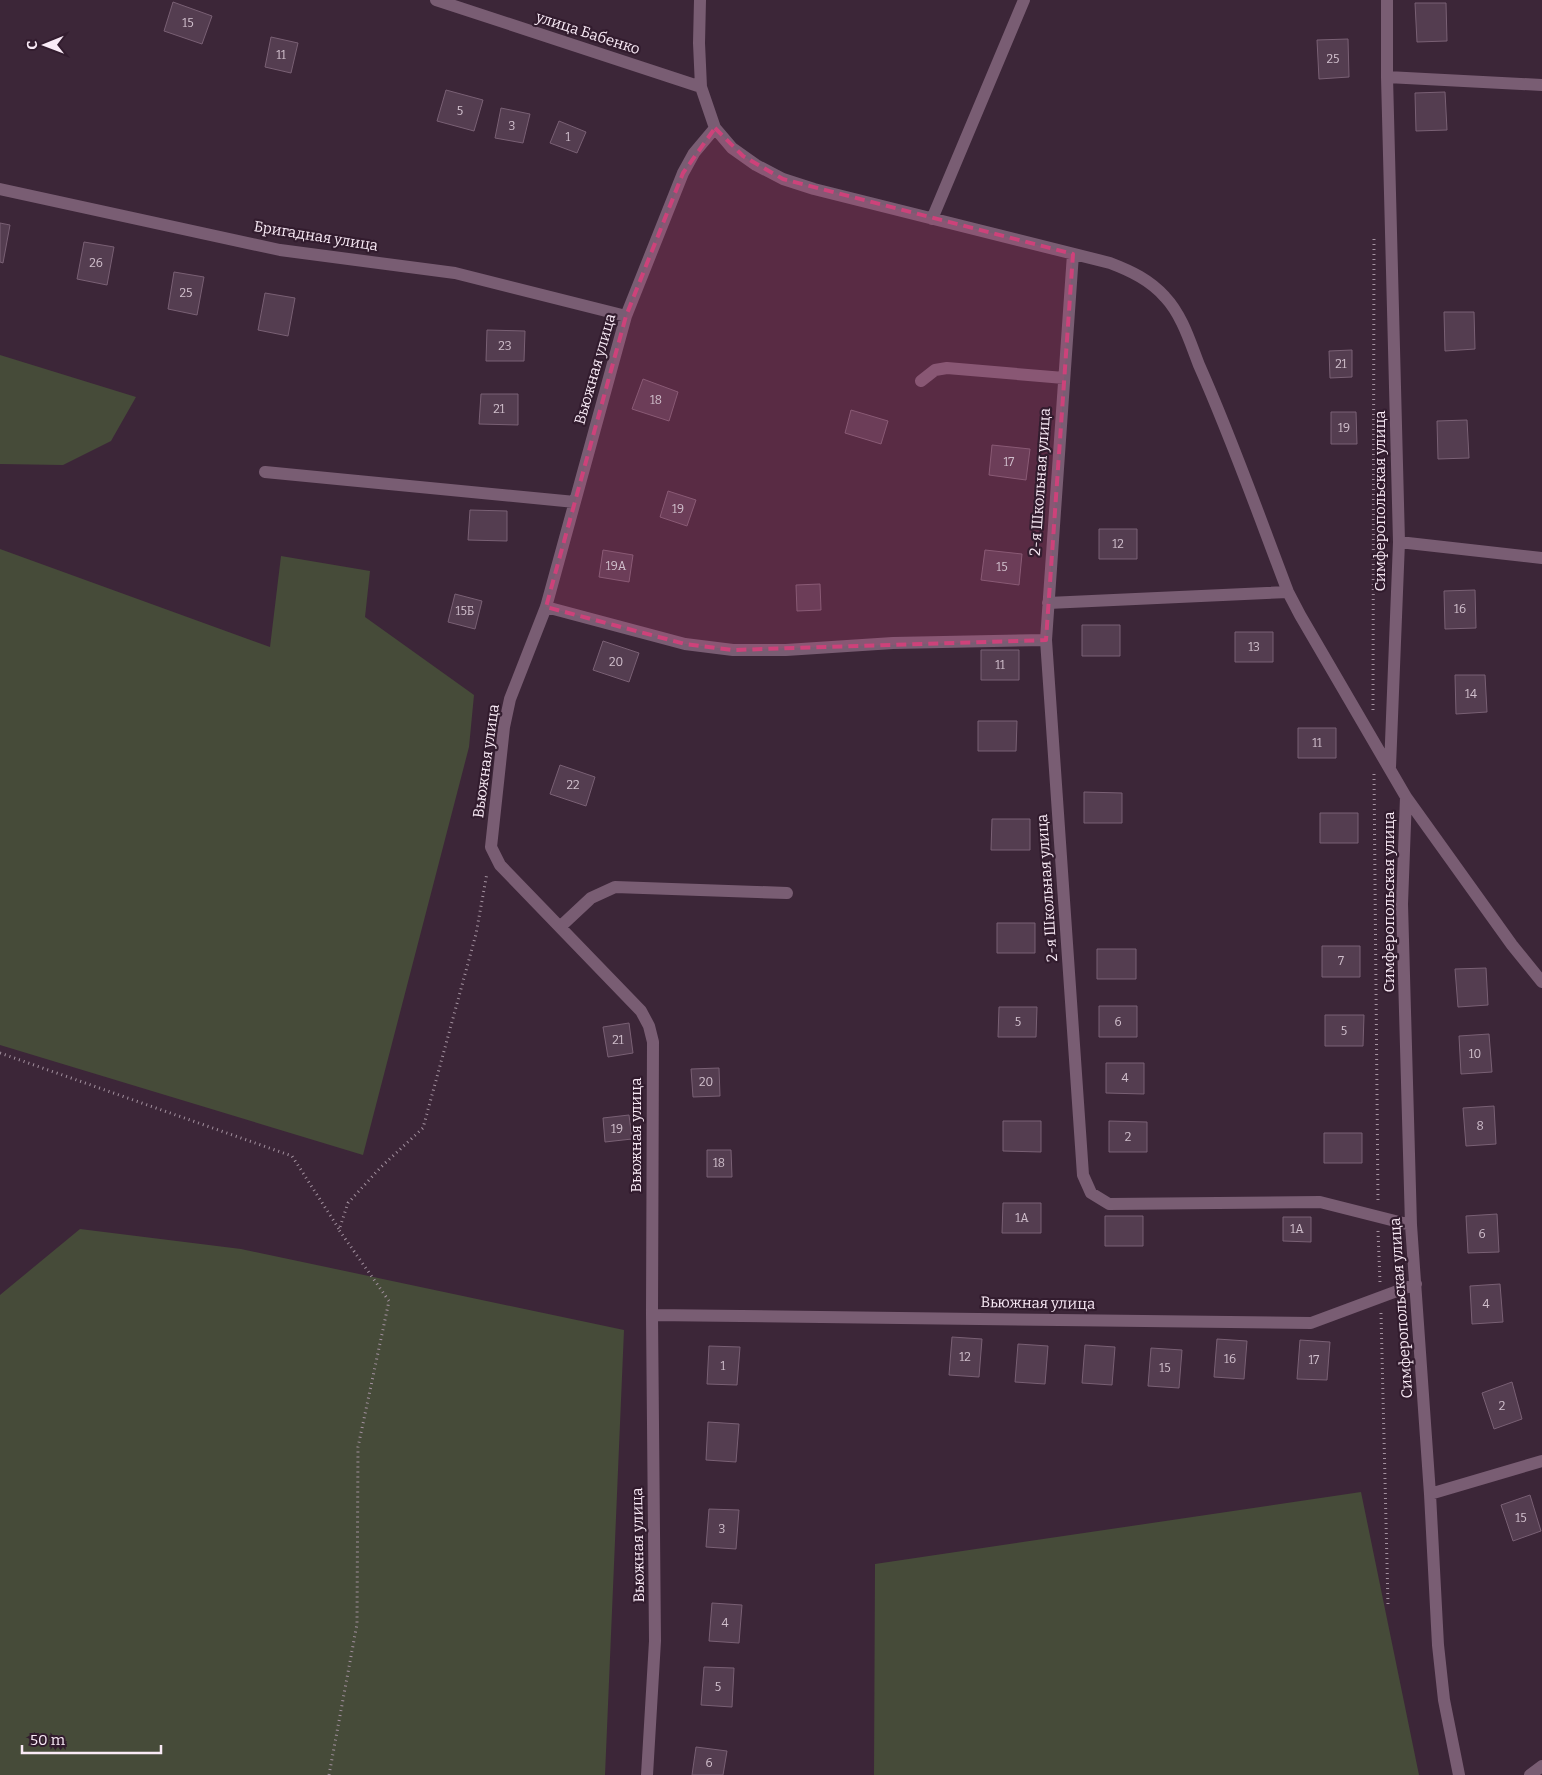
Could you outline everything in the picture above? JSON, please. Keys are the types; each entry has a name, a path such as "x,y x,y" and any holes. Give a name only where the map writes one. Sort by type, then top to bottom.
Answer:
{"street":[{"name":"улица Бабенко","path":"436,0 702,87"},
{"path":"700,0 699,43 702,87 715,128 732,148 743,156 783,179 814,189 1110,263 1134,272 1166,298 1178,317 1216,402 1288,592 1390,768"},
{"path":"932,219 1024,0"},
{"name":"Симферопольская улица","path":"1387,0 1387,77 1399,542 1390,768 1406,797 1402,904 1411,1225 1439,1654 1444,1700 1460,1775"},
{"path":"1387,77 1542,85"},
{"name":"Вьюжная улица","path":"646,1775 655,1640 652,1315 653,1042 649,1026 641,1011 500,865 491,847 504,727 510,699 546,607 626,316 683,173 694,152 715,128"},
{"name":"Бригадная улица","path":"0,189 280,250 455,273 626,316"},
{"name":"2-я Школьная улица","path":"1073,254 1046,640 1083,1175 1091,1193 1109,1204 1320,1202 1411,1225"},
{"path":"921,381 935,370 947,368 1064,378"},
{"path":"265,472 574,502"},
{"path":"1399,542 1542,558"},
{"path":"1048,603 1288,592"},
{"path":"546,607 685,644 733,650 786,650 892,643 1046,640"},
{"path":"1406,797 1512,945 1542,982"},
{"path":"560,927 591,898 615,887 787,893"},
{"name":"Вьюжная улица","path":"652,1315 1311,1323 1416,1284"},
{"path":"1430,1494 1542,1461"},
{"path":"1530,1775 1542,1766"}],"path":[{"path":"1373,738 1374,238"},
{"path":"1374,765 1378,1217 1388,1605"},
{"path":"339,1230 348,1203 381,1167 423,1128 476,934 491,847"},
{"path":"0,1053 292,1156 339,1230 389,1301 358,1447 357,1624 329,1775"}],"highlighted area":[{"path":"715,128 743,156 783,179 1073,254 1046,640 733,650 685,644 546,607 626,316 683,173"}],"green space":[{"path":"0,355 136,397 111,441 63,465 0,464"},
{"path":"0,549 270,647 281,556 370,571 365,617 474,695 469,747 363,1155 0,1045"},
{"path":"80,1229 241,1249 624,1330 605,1775 0,1775 0,1295"},
{"path":"1361,1492 1419,1775 874,1775 875,1564"}],"building":[{"path":"173,2 212,16 202,44 164,31"},
{"path":"1415,3 1446,3 1447,41 1417,42"},
{"path":"271,37 298,43 291,73 265,67"},
{"path":"1348,39 1349,77 1319,79 1317,40"},
{"path":"446,90 483,100 474,131 437,121"},
{"path":"1445,92 1447,130 1416,131 1415,93"},
{"path":"501,108 530,114 523,143 495,138"},
{"path":"559,121 586,132 577,153 550,143"},
{"path":"0,223 10,225 3,263 0,262"},
{"path":"84,242 114,247 107,285 77,279"},
{"path":"174,272 204,277 197,315 168,309"},
{"path":"265,293 295,298 288,336 258,330"},
{"path":"1444,312 1474,312 1475,349 1445,351"},
{"path":"487,330 525,331 524,361 486,361"},
{"path":"1352,350 1352,377 1330,378 1329,351"},
{"path":"643,379 678,392 669,421 632,409"},
{"path":"481,394 518,394 518,425 479,424"},
{"path":"851,410 888,421 881,444 845,433"},
{"path":"1331,412 1356,412 1357,444 1331,444"},
{"path":"1467,420 1469,458 1438,459 1437,421"},
{"path":"992,445 1030,449 1026,480 989,475"},
{"path":"668,491 696,500 687,526 660,517"},
{"path":"470,510 507,511 507,541 468,540"},
{"path":"1099,529 1137,529 1137,559 1099,559"},
{"path":"603,550 633,555 629,582 599,577"},
{"path":"985,550 1022,554 1019,585 981,580"},
{"path":"820,584 821,610 797,611 796,585"},
{"path":"1475,590 1476,628 1445,629 1444,591"},
{"path":"455,594 482,601 475,629 448,622"},
{"path":"1082,625 1120,625 1120,656 1082,656"},
{"path":"1235,632 1273,632 1273,662 1235,662"},
{"path":"603,641 639,653 629,682 593,670"},
{"path":"981,650 1019,650 1019,680 981,680"},
{"path":"1455,675 1485,675 1487,712 1456,714"},
{"path":"978,721 1017,721 1016,751 978,751"},
{"path":"1298,728 1336,728 1336,758 1298,758"},
{"path":"560,765 595,777 586,806 550,794"},
{"path":"1084,792 1122,793 1122,823 1084,823"},
{"path":"1320,813 1358,813 1358,843 1320,843"},
{"path":"992,819 1030,819 1030,850 991,850"},
{"path":"997,923 1035,923 1035,953 997,953"},
{"path":"1322,946 1360,946 1360,977 1322,977"},
{"path":"1097,949 1136,949 1136,979 1097,979"},
{"path":"1486,968 1488,1005 1458,1007 1455,969"},
{"path":"1099,1006 1137,1006 1137,1037 1099,1037"},
{"path":"999,1007 1037,1007 1036,1037 998,1037"},
{"path":"1325,1015 1364,1015 1363,1046 1325,1046"},
{"path":"629,1023 633,1053 608,1057 603,1027"},
{"path":"1489,1034 1492,1072 1461,1074 1459,1036"},
{"path":"1106,1063 1144,1063 1144,1094 1106,1093"},
{"path":"719,1068 720,1096 693,1097 691,1069"},
{"path":"1494,1106 1496,1144 1466,1146 1463,1108"},
{"path":"629,1115 632,1139 605,1142 603,1118"},
{"path":"1003,1121 1041,1121 1041,1152 1003,1151"},
{"path":"1109,1121 1147,1122 1147,1152 1109,1152"},
{"path":"1324,1133 1362,1133 1362,1163 1324,1163"},
{"path":"707,1150 731,1150 732,1177 707,1177"},
{"path":"1003,1203 1041,1203 1041,1233 1002,1233"},
{"path":"1497,1214 1499,1252 1468,1253 1466,1216"},
{"path":"1105,1216 1143,1216 1143,1246 1105,1246"},
{"path":"1283,1217 1311,1217 1311,1242 1283,1241"},
{"path":"1500,1284 1503,1322 1472,1324 1470,1286"},
{"path":"952,1337 982,1339 979,1377 949,1375"},
{"path":"1217,1339 1247,1341 1244,1379 1214,1377"},
{"path":"1300,1340 1330,1342 1327,1380 1297,1379"},
{"path":"1018,1344 1048,1346 1045,1384 1015,1382"},
{"path":"1085,1345 1115,1347 1112,1385 1082,1383"},
{"path":"709,1346 740,1347 737,1385 707,1384"},
{"path":"1151,1348 1182,1350 1179,1388 1148,1386"},
{"path":"1512,1382 1522,1419 1494,1429 1482,1393"},
{"path":"708,1422 739,1424 736,1462 706,1460"},
{"path":"1530,1495 1541,1531 1513,1541 1501,1505"},
{"path":"709,1509 739,1510 736,1549 706,1547"},
{"path":"712,1603 742,1605 739,1643 709,1641"},
{"path":"704,1667 734,1668 732,1707 701,1705"},
{"path":"696,1747 727,1751 723,1775 692,1775"}]}
